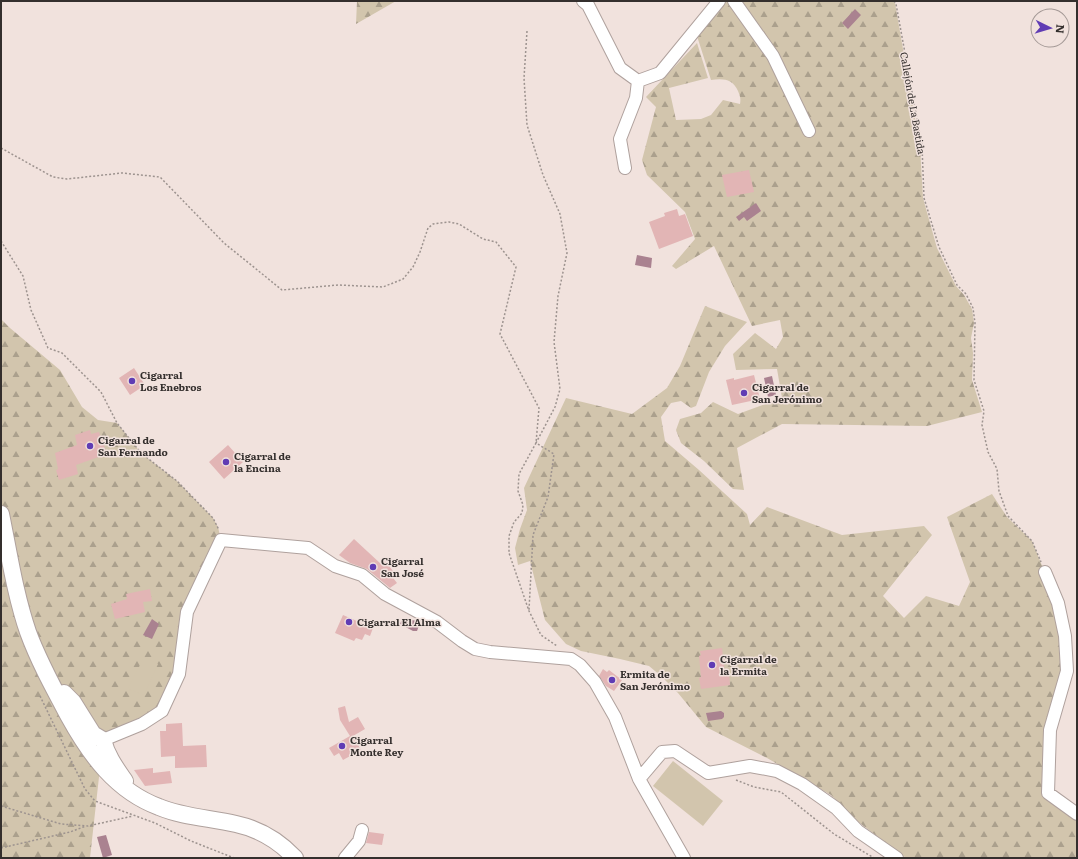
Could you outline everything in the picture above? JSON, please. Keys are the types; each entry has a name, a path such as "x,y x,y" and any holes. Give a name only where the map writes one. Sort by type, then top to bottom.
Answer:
{"main road":[{"path":"1,514 13,576 22,612 36,651 47,676 77,732 106,772 134,795 159,808 248,827 273,839 295,858"},
{"path":"47,676 73,702 93,734 103,740 105,750 134,795"}],"street":[{"path":"583,1 588,5 620,68 638,81"},
{"path":"638,81 660,73 719,1"},
{"path":"734,1 773,56 809,131"},
{"path":"625,168 620,139 636,98 638,81"},
{"path":"103,740 142,724 162,711 179,674 187,612 221,540 308,548 335,566 362,575 385,594 437,622 475,649 490,652 571,659 580,665 595,682 615,716 639,780 684,858"},
{"path":"1045,572 1058,603 1064,629 1067,671 1050,730 1048,793 1077,814"},
{"path":"639,780 662,752 675,751 708,773 750,766 776,771 802,784 836,808 858,831 896,858"},
{"path":"345,858 359,842 362,830"}],"path":[{"name":"Callejón de La Bastida","path":"894,1 896,4 922,146 924,198 939,247 957,285 966,294 973,308 975,323 974,380 984,411 982,425 988,452 997,469 1000,491 1008,516 1032,541 1045,572"},
{"path":"527,31 524,78 527,125 543,175 560,214 567,252 558,296 554,342 560,389 555,407 519,474 518,491 523,505 522,513 514,522 509,536 510,553 529,611 541,635"},
{"path":"1,148 53,177 67,179 122,173 160,177 224,243 282,290 338,285 383,287 404,279 420,252 428,228 433,224 449,222 459,224 483,239 496,242 516,267 500,334 539,408 536,443"},
{"path":"1,241 23,276 31,310 48,348 62,352 101,392 117,423 141,453 177,481 213,518 218,528 221,540"},
{"path":"529,611 533,535 548,497 554,454 536,443"},
{"path":"734,779 754,787 781,792 834,834 874,858"},
{"path":"1,806 61,824 88,826"},
{"path":"1,848 133,816"}],"green space":[{"path":"357,1 396,1 356,24"},
{"path":"725,1 893,1 895,3 920,147 923,198 937,248 956,286 964,295 972,309 974,323 971,338 973,353 972,380 982,412 927,426 782,424 737,448 744,490 733,489 704,461 681,443 676,430 680,419 701,413 713,402 738,414 782,398 777,369 736,370 733,354 755,333 776,349 783,337 780,320 752,326 714,246 676,269 672,266 695,239 685,212 647,175 642,160 656,107 646,97 697,43 708,78 669,88 676,120 701,119 711,115 723,100 740,104 740,96 733,84 723,79 711,80 697,36"},
{"path":"705,306 747,322 725,346 709,372 696,406 691,408 681,401 671,403 661,417 665,441 747,514 750,525 767,507 842,535 924,526 932,535 883,596 904,618 926,596 959,606 970,582 947,517 992,494 1007,517 1032,541 1047,578 1066,671 1049,730 1047,793 1077,814 1077,858 906,858 857,821 831,795 767,758 706,727 678,693 649,666 581,651 566,644 545,620 530,561 518,565 515,548 527,510 524,488 566,398 632,414 667,388 680,366"},
{"path":"1,319 60,370 82,407 98,420 117,423 141,453 177,481 213,518 218,527 221,540 187,612 179,674 162,711 103,741 90,858 1,858"},
{"path":"144,657 158,664 144,695 128,689"},
{"path":"673,761 723,801 703,826 653,786"}],"shaded area":[{"path":"855,9 861,15 848,29 842,23"},
{"path":"756,203 761,211 747,221 744,217 739,221 736,217"},
{"path":"637,255 652,258 651,268 635,265"},
{"path":"772,376 776,395 768,397 764,378"},
{"path":"152,619 159,624 152,639 143,635"},
{"path":"402,619 419,621 420,623 417,631 413,631 400,624"},
{"path":"721,711 724,713 724,717 722,719 708,721 706,713"},
{"path":"106,835 112,855 103,858 97,837"}],"building":[{"path":"749,170 754,192 727,197 722,175"},
{"path":"677,209 679,216 685,214 693,236 659,249 649,222 665,216 664,213"},
{"name":"Cigarral Los Enebros","path":"134,368 145,385 130,395 119,378"},
{"name":"Cigarral de San Jerónimo","path":"754,375 760,399 732,405 726,380 734,378 734,380"},
{"path":"90,430 91,434 99,432 107,454 76,465 78,474 59,480 56,470 58,469 55,453 77,445 75,435"},
{"name":"Cigarral de la Encina","path":"228,445 243,462 224,479 209,462"},
{"name":"Cigarral San José","path":"354,539 381,564 385,561 393,571 390,574 397,583 390,588 367,569 350,563 339,555"},
{"path":"150,589 152,601 143,602 145,612 115,619 111,604 127,599 126,594"},
{"name":"Cigarral El Alma","path":"343,615 373,628 370,636 365,634 362,640 356,638 354,641 335,633"},
{"name":"Cigarral de la Ermita","path":"722,648 725,674 729,674 730,685 701,689 699,678 701,677 700,651"},
{"name":"Ermita de San Jerónimo","path":"603,669 607,672 609,670 622,680 614,691 606,686 599,676"},
{"path":"345,706 349,722 358,717 365,729 353,736 361,750 343,760 339,753 334,756 329,748 350,736 340,720 338,708"},
{"path":"182,723 183,746 206,745 207,767 175,768 175,756 161,757 160,731 166,731 166,724"},
{"path":"153,768 153,773 170,771 172,783 145,786 134,770"},
{"path":"369,832 384,834 382,845 366,843"}],"place":[{"name":"Cigarral Los Enebros","path":"132,381"},
{"name":"Cigarral de San Jerónimo","path":"744,393"},
{"name":"Cigarral de San Fernando","path":"90,446"},
{"name":"Cigarral de la Encina","path":"226,462"},
{"name":"Cigarral San José","path":"373,567"},
{"name":"Cigarral El Alma","path":"349,622"},
{"name":"Cigarral de la Ermita","path":"712,665"},
{"name":"Ermita de San Jerónimo","path":"612,680"},
{"name":"Cigarral Monte Rey","path":"342,746"}]}
